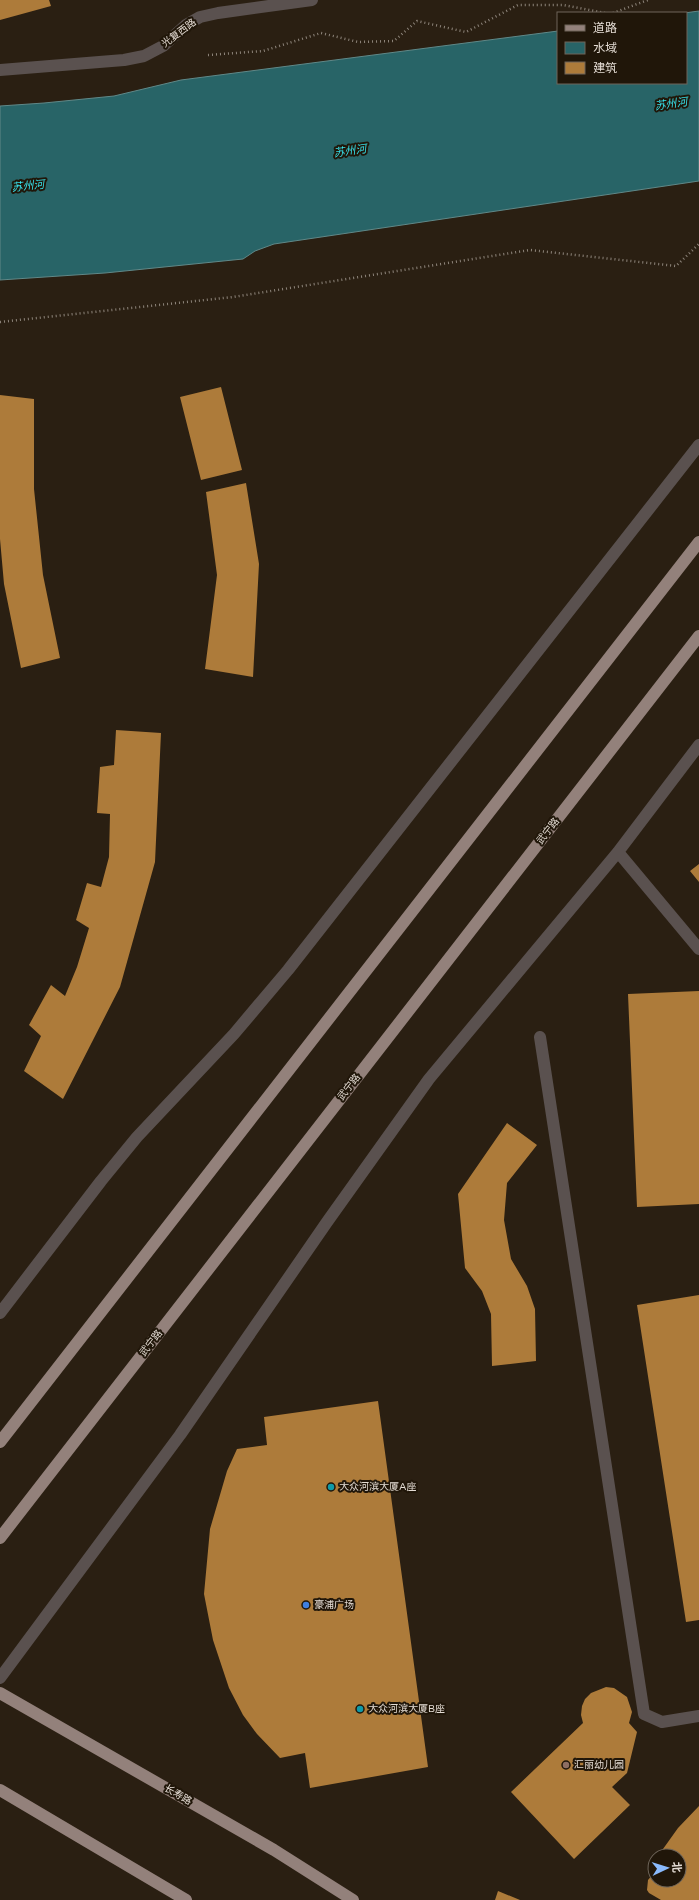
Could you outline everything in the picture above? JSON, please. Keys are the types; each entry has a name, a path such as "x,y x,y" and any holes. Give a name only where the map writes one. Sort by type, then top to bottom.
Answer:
{"main road":[{"path":"0,1442 699,542"},
{"name":"武宁路","path":"0,1538 699,636"},
{"name":"长寿路","path":"0,1693 274,1850 353,1900"},
{"path":"0,1790 186,1900"}],"street":[{"name":"光复西路","path":"0,70 124,60 144,56 164,46 186,25 200,17 218,12 312,0"},
{"path":"0,1313 101,1181 137,1137 234,1034 288,970 699,445"},
{"path":"0,1678 180,1435 327,1222 429,1079 618,852 699,745"},
{"path":"618,852 699,949"},
{"path":"540,1037 644,1714 662,1722 699,1716"}],"path":[{"path":"616,12 648,0"},
{"path":"208,56 263,51 321,33 358,42 394,41 417,21 466,32 518,5 563,5 600,12"},
{"path":"0,322 233,297 530,250 676,266 699,244"}],"water":[{"name":"苏州河","path":"699,11 699,181 274,244 255,251 243,259 105,273 0,280 0,106 114,96 181,80 557,31 557,84 687,84 687,13"}],"building":[{"path":"0,0 49,0 51,6 0,20"},
{"path":"221,387 242,470 201,480 180,397"},
{"path":"0,395 34,399 34,489 43,575 60,658 21,668 4,584 0,539"},
{"path":"246,483 259,564 253,677 205,669 217,575 206,492"},
{"path":"116,730 161,733 155,862 120,987 63,1099 24,1071 41,1036 29,1025 51,985 65,996 77,967 89,928 76,920 87,883 101,887 109,857 110,814 97,813 100,767 114,765"},
{"path":"699,864 699,882 690,871"},
{"path":"699,991 699,1204 637,1207 628,994"},
{"path":"507,1123 537,1145 507,1183 504,1220 511,1259 527,1286 535,1309 536,1361 492,1366 491,1314 482,1291 465,1268 458,1194"},
{"path":"699,1295 699,1620 686,1622 637,1305"},
{"name":"豪浦广场","path":"378,1401 428,1767 310,1788 305,1753 280,1758 257,1734 243,1715 229,1688 213,1640 204,1594 210,1529 227,1471 237,1449 267,1445 264,1417"},
{"path":"606,1687 614,1688 627,1697 632,1712 629,1723 637,1732 627,1773 612,1787 630,1805 574,1859 511,1792 583,1723 581,1715 582,1706 585,1699 591,1693"},
{"path":"699,1806 699,1900 661,1900 649,1893 647,1890 647,1888 687,1888 687,1848 664,1848 678,1828"},
{"path":"498,1891 520,1900 495,1900"}],"place":[{"name":"大众河滨大厦A座","path":"331,1487"},
{"name":"豪浦广场","path":"306,1605"},
{"name":"大众河滨大厦B座","path":"360,1709"},
{"name":"汇丽幼儿园","path":"566,1765"}]}
